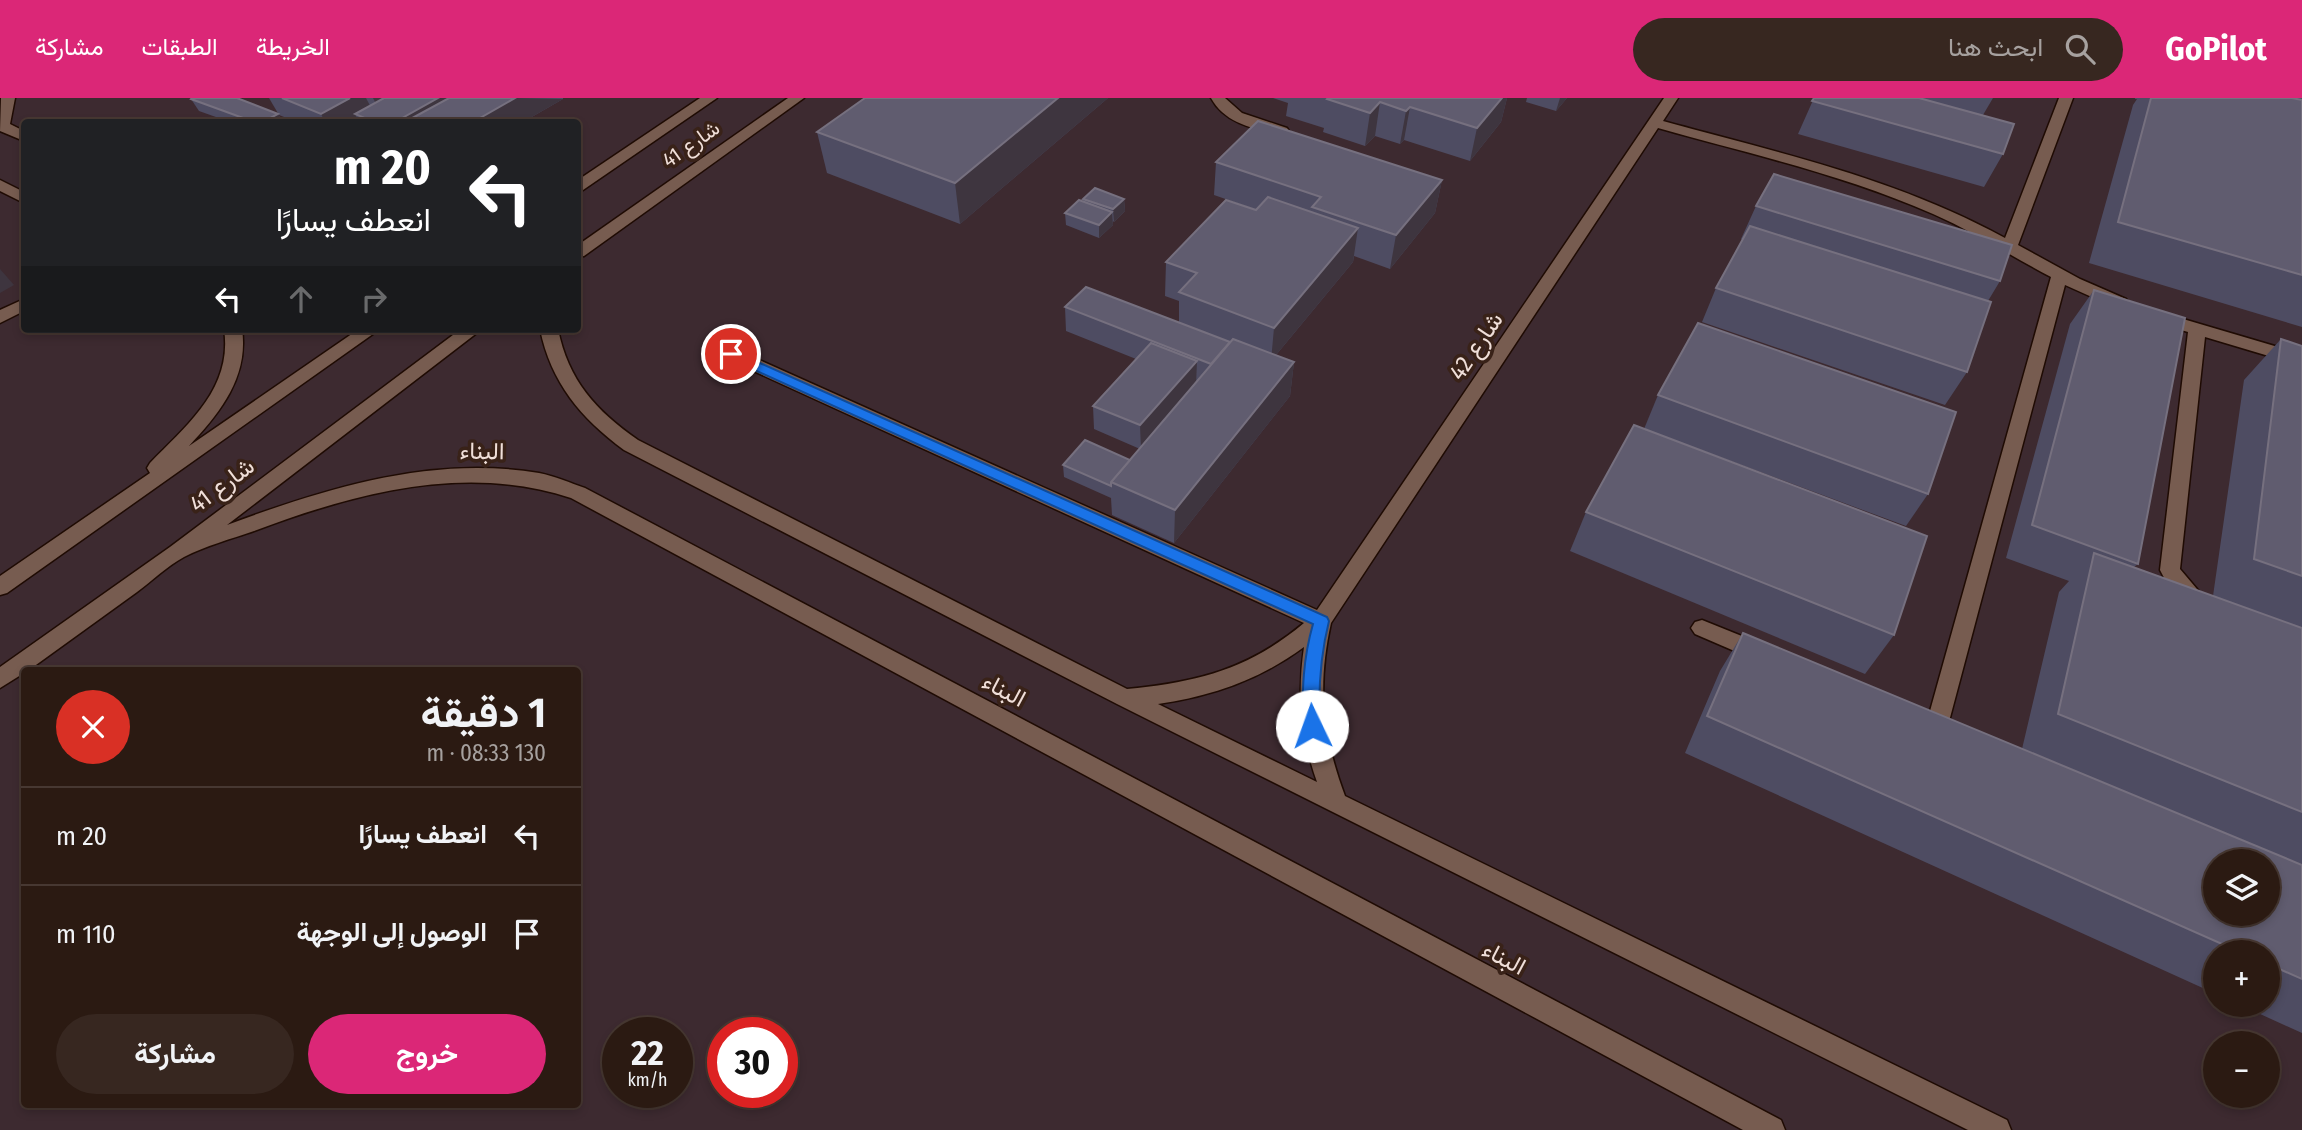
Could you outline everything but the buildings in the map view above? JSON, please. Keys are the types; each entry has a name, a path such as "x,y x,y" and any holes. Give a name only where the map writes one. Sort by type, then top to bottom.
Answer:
{"street":[{"path":"8,98 1,125 21,135"},
{"name":"شارع 41","path":"581,185 710,98"},
{"name":"شارع 41","path":"581,250 797,98"},
{"path":"1218,98 1226,110 1236,116 1300,137"},
{"name":"شارع 42","path":"1125,698 1171,695 1216,685 1256,668 1293,647 1321,621 1671,98"},
{"path":"2009,248 2066,98"},
{"path":"1655,123 1905,197 1941,212 2059,277 2102,296 2197,330 2302,360"},
{"path":"0,185 21,196"},
{"path":"1936,729 2059,277"},
{"path":"0,317 21,306"},
{"path":"2197,330 2170,570 2181,587 2212,614"},
{"path":"130,496 217,401 229,377 235,355 233,333"},
{"name":"شارع 41","path":"0,587 365,333"},
{"name":"شارع 41","path":"0,679 177,552 468,333"},
{"name":"البناء","path":"550,333 558,367 569,389 606,428 631,445 1125,698 1997,1130"},
{"path":"731,354 1321,621"},
{"name":"البناء","path":"177,552 330,496 418,478 502,476 540,480 578,493 1771,1130"},
{"name":"شارع 42","path":"1321,621 1313,654 1310,689 1312,726 1321,764 1336,803"},
{"path":"1702,628 1776,660"},
{"path":"1911,718 1961,740"}],"shaded area":[{"path":"0,98 2302,98 2302,1130 0,1130"}],"route":[{"path":"731,354 1321,621 1313,654 1310,689 1312,726"}]}
